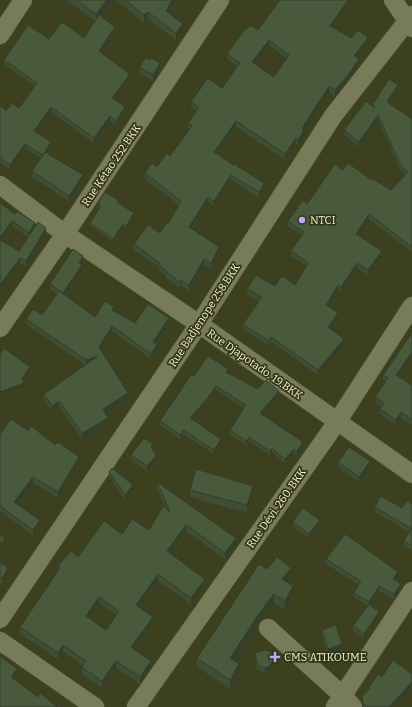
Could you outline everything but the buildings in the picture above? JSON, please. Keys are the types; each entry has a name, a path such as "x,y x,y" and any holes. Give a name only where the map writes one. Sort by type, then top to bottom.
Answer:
{"street":[{"path":"0,35 24,0"},
{"name":"Rue Kétao 252.BKK","path":"0,328 66,234 220,0"},
{"path":"393,0 411,21"},
{"name":"Rue Badjenope 258.BKK","path":"0,619 199,324 333,116 411,21"},
{"name":"Rue Djapotado. 19.BKK","path":"0,185 66,234 199,324 412,474"},
{"name":"Rue Dévi. 260. BKK","path":"136,707 337,422 412,306"},
{"path":"268,628 344,703 412,591"},
{"path":"0,641 95,707"}],"place":[{"name":"NTCI","path":"302,220"},
{"name":"CMS ATIKOUME","path":"275,657"}]}
